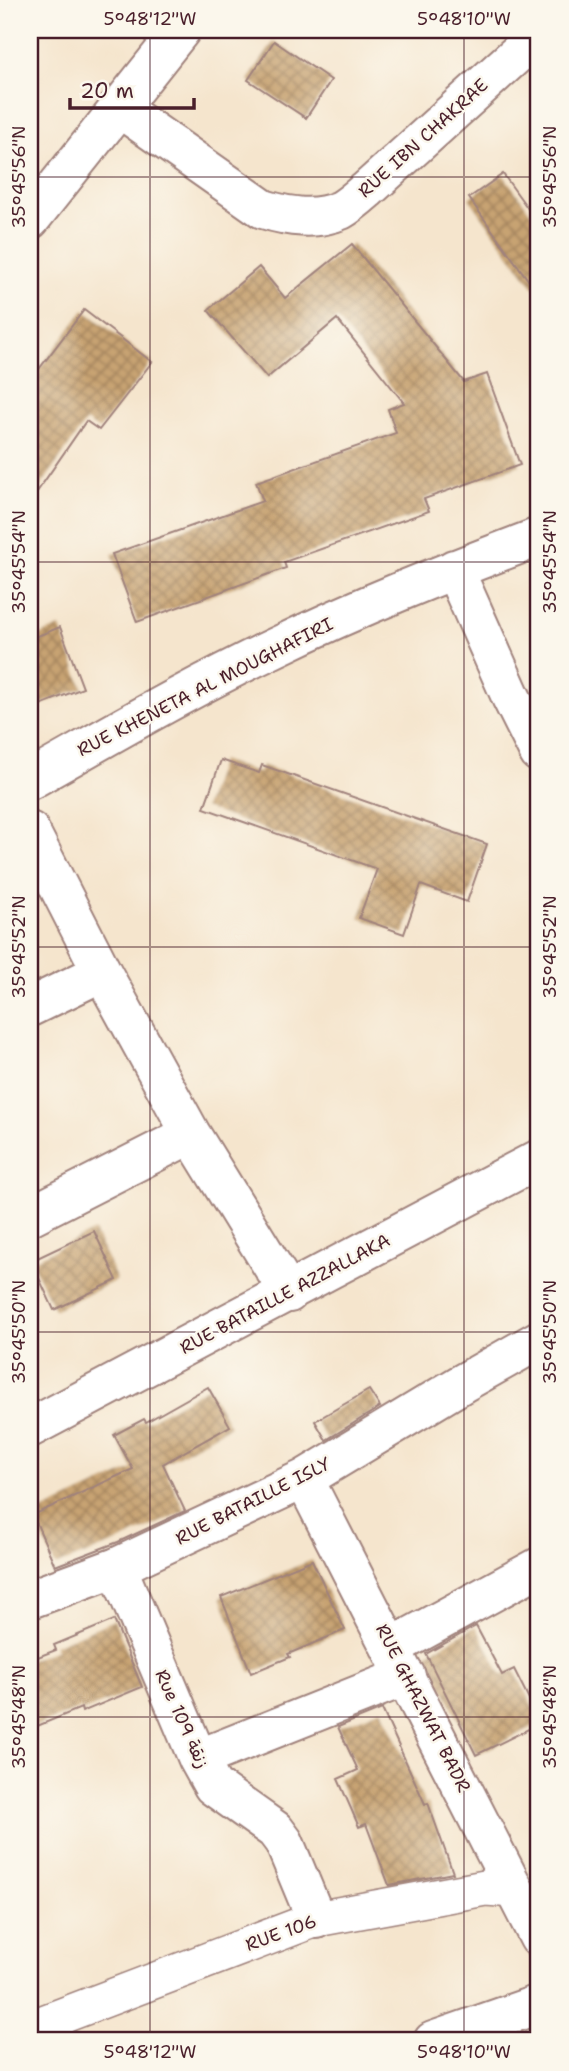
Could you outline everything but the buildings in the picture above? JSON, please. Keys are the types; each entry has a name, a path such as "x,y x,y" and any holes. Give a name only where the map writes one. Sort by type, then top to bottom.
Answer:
{"street":[{"path":"30,220 181,30"},
{"name":"RUE IBN CHAKRAE","path":"118,107 263,209 287,217 316,217 342,209 368,189 539,34"},
{"name":"RUE KHENETA AL MOUGHAFIRI","path":"30,779 168,702 273,648 454,569 539,537"},
{"path":"454,569 511,697 539,752"},
{"path":"30,831 102,972 191,1134 289,1293"},
{"path":"30,1007 102,972"},
{"path":"30,1216 191,1134"},
{"name":"RUE BATAILLE AZZALLAKA","path":"30,1428 539,1159"},
{"name":"RUE BATAILLE ISLY","path":"30,1599 117,1567 304,1479 539,1340"},
{"name":"RUE GHAZWAT BADR","path":"304,1479 399,1662 527,1882 539,1938"},
{"name":"Rue 109 زنقة","path":"117,1567 198,1759 213,1786 275,1830 284,1842 316,1919"},
{"path":"198,1759 399,1662 539,1567"},
{"name":"RUE 106","path":"30,2028 316,1919 527,1882"},
{"path":"433,2041 539,2004"}]}
